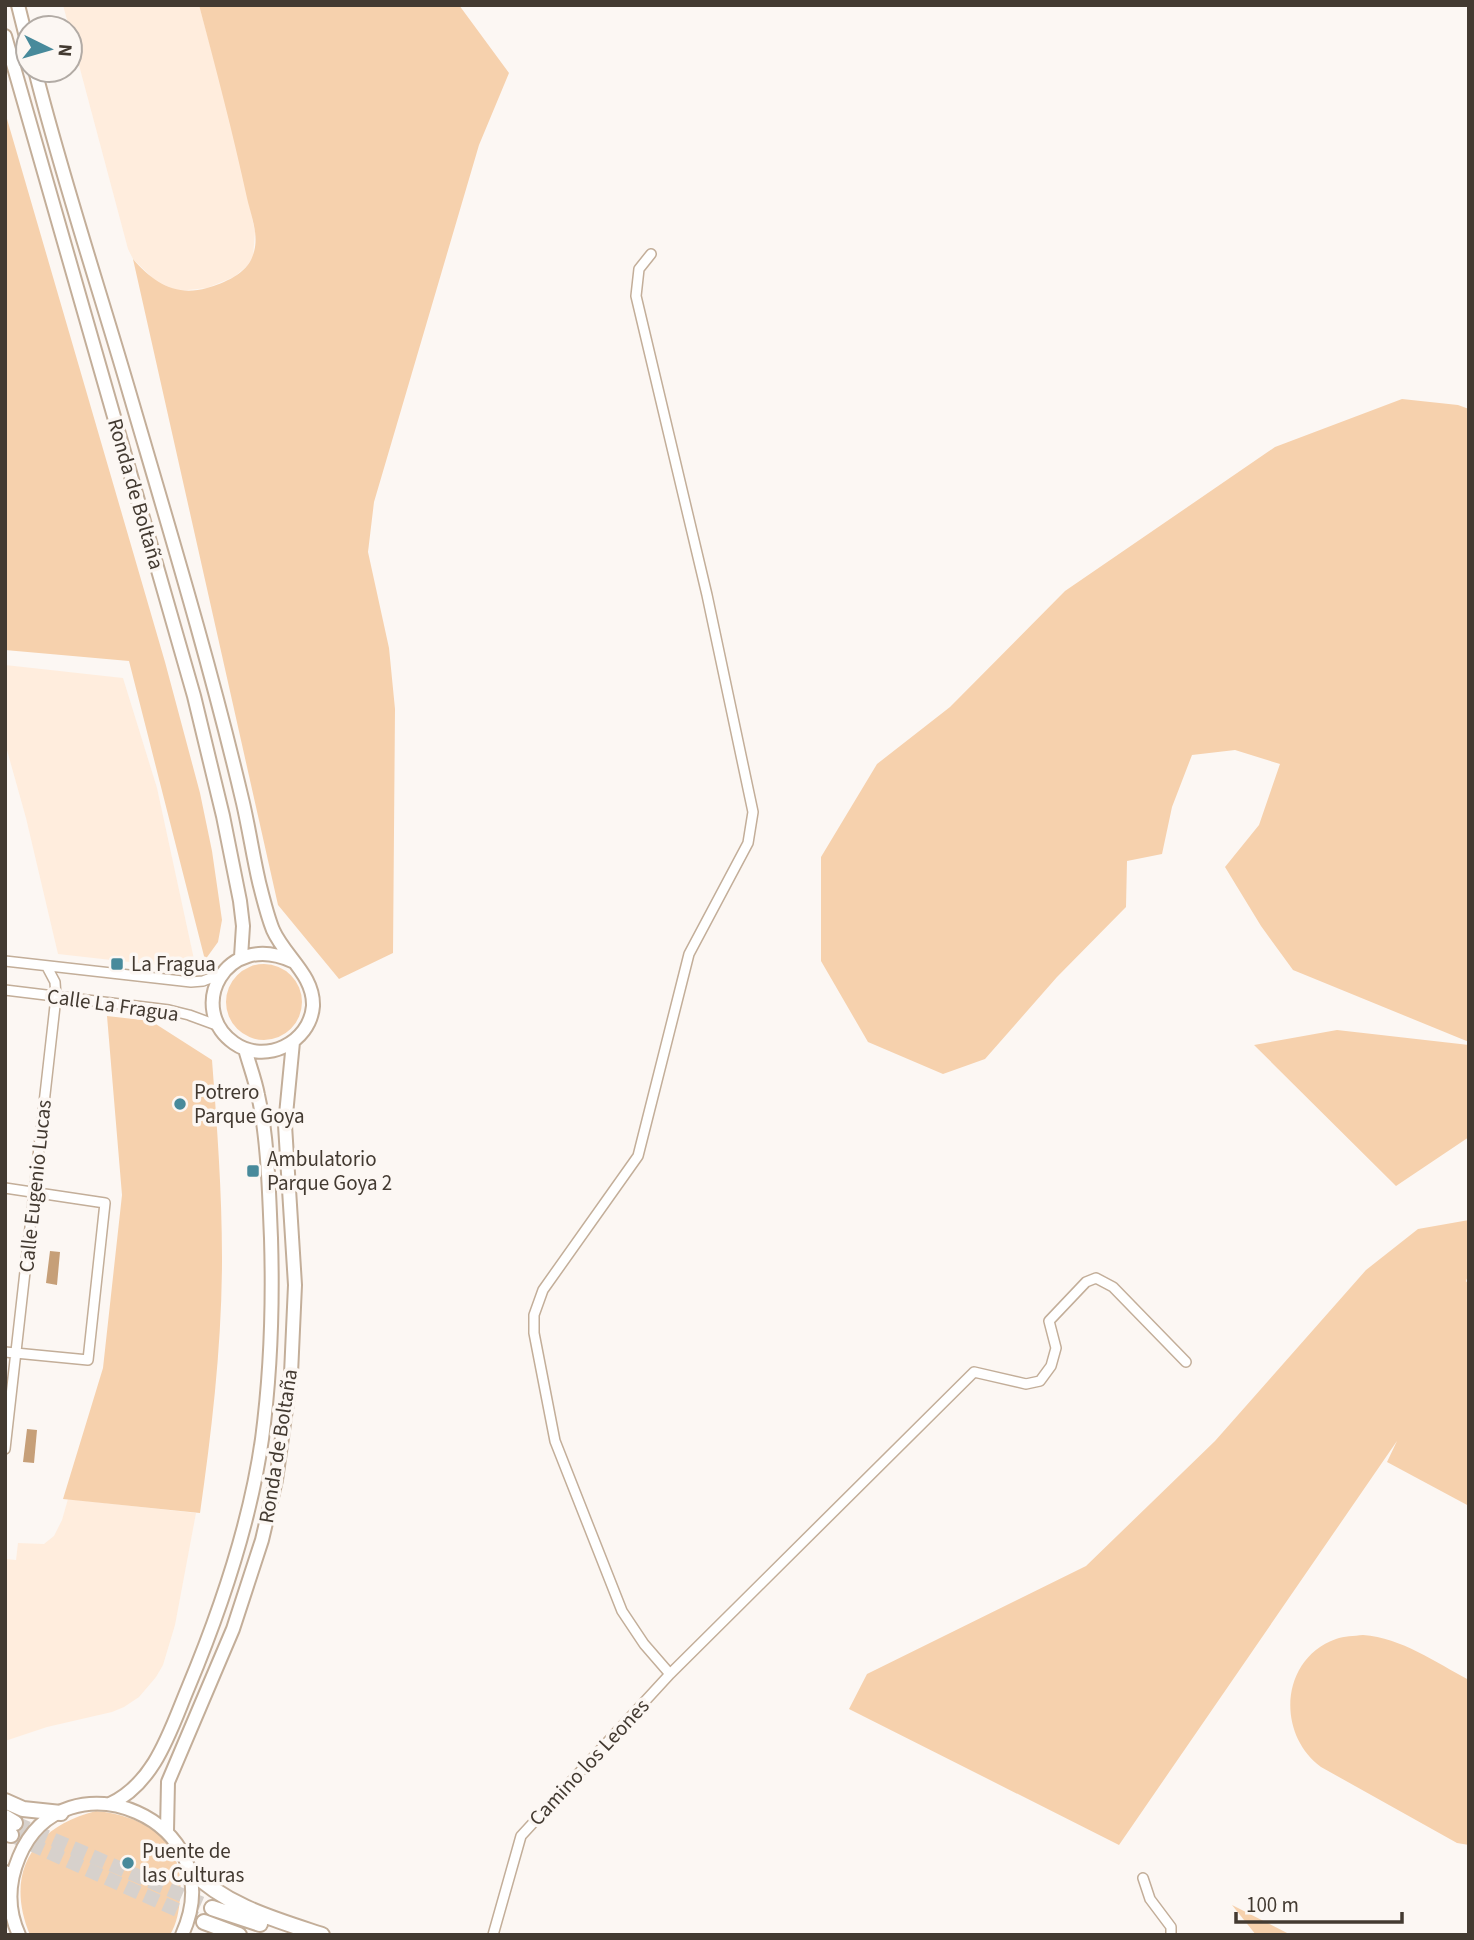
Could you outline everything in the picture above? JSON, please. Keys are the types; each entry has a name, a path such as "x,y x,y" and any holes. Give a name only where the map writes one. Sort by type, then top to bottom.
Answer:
{"highway":[{"path":"5,1801 23,1809 61,1813"},
{"path":"189,1869 212,1890 230,1901 275,1920 322,1935"},
{"path":"212,1908 294,1935"},
{"path":"204,1922 239,1935"}],"main road":[{"name":"Ronda de Boltaña","path":"5,36 194,696 240,901 243,926 241,957"},
{"name":"Ronda de Boltaña","path":"38,84 197,630 273,930 309,982 313,1008 310,1021 293,1042 285,1125 295,1285 291,1374 276,1480 262,1540 233,1629 171,1774 166,1798 167,1831"},
{"path":"292,961 267,952 241,957 222,974 213,999 219,1026 234,1043 245,1049 261,1052 278,1050 293,1042"},
{"name":"Ronda de Boltaña","path":"110,1804 128,1794 147,1776 198,1665 229,1576 252,1493 262,1440 272,1323 270,1217 262,1112 245,1049"},
{"path":"19,1935 8,1885 32,1835 61,1813 77,1807 110,1804 153,1820 167,1831 181,1849 189,1869 191,1906 183,1935"}],"street":[{"path":"650,254 639,269 636,296 707,595 753,813 748,843 689,954 638,1156 542,1290 534,1315 534,1333 555,1441 622,1611 644,1644 670,1674"},
{"name":"Calle La Fragua","path":"5,961 191,982 222,974"},
{"name":"Calle Eugenio Lucas","path":"5,1449 56,997 55,982 47,967"},
{"name":"Calle La Fragua","path":"5,990 169,1010 189,1014 219,1026"},
{"path":"5,1188 105,1203 88,1360 5,1352"},
{"name":"Camino los Leones","path":"493,1935 521,1836 670,1674 974,1372 1026,1384 1040,1381 1051,1366 1056,1348 1049,1321 1086,1282 1096,1278 1112,1287 1186,1362"},
{"path":"1143,1878 1150,1899 1171,1927 1171,1935"}],"shaded area":[{"path":"63,5 199,5 238,148 255,232 253,257 234,277 207,288 178,291 157,282 133,259 128,249 84,84 84,14 65,14"},
{"path":"199,5 459,5 509,73 479,145 374,502 368,552 389,648 395,709 393,953 339,979 278,905 133,259 148,274 166,286 195,290 234,277 250,262 255,248 253,219"},
{"path":"5,112 165,662 200,793 222,920 218,942 205,960 129,661 5,650"},
{"path":"1402,399 1458,405 1469,409 1469,1042 1293,970 1261,926 1225,867 1259,825 1280,764 1235,750 1192,755 1172,807 1162,854 1127,861 1126,907 1057,977 985,1059 943,1074 868,1042 821,961 821,857 877,764 950,707 1065,591 1275,447"},
{"path":"5,665 123,678 157,788 195,964 165,966 58,954 5,743"},
{"path":"264,964 278,967 291,975 299,988 302,1002 299,1016 291,1029 278,1037 264,1040 250,1037 237,1029 229,1016 226,1002 229,988 237,975 250,967"},
{"path":"107,1016 151,1021 212,1060 220,1183 222,1290 216,1386 200,1513 63,1499 103,1368 122,1195"},
{"path":"1337,1030 1469,1045 1469,1137 1396,1186 1254,1045"},
{"path":"1469,1220 1469,1273 1466,1281 1469,1285 1469,1506 1387,1462 1397,1441 1119,1845 849,1709 867,1674 1086,1566 1215,1441 1366,1270 1418,1229"},
{"path":"50,1251 60,1252 57,1285 46,1283"},
{"path":"27,1429 37,1430 34,1463 23,1462"},
{"path":"68,1499 196,1513 175,1625 163,1665 139,1697 112,1712 47,1727 5,1741 5,1559 16,1560 18,1543 44,1544 54,1536"},
{"path":"1363,1635 1405,1646 1469,1680 1469,1845 1457,1843 1321,1767 1306,1753 1296,1736 1291,1717 1291,1698 1295,1680 1304,1663 1317,1649 1336,1639"},
{"path":"96,1811 131,1819 146,1826 159,1835 169,1847 180,1878 178,1912 170,1935 30,1935 20,1892 23,1873 30,1856 55,1828"},
{"path":"1232,1905 1291,1935 1256,1935"}],"tunnel":[{"path":"15,1823 212,1908"},
{"path":"11,1835 204,1922"}],"place":[{"name":"La Fragua","path":"117,964"},
{"name":"Potrero Parque Goya","path":"180,1104"},
{"name":"Ambulatorio Parque Goya 2","path":"253,1171"},
{"name":"Puente de las Culturas","path":"128,1863"}]}
